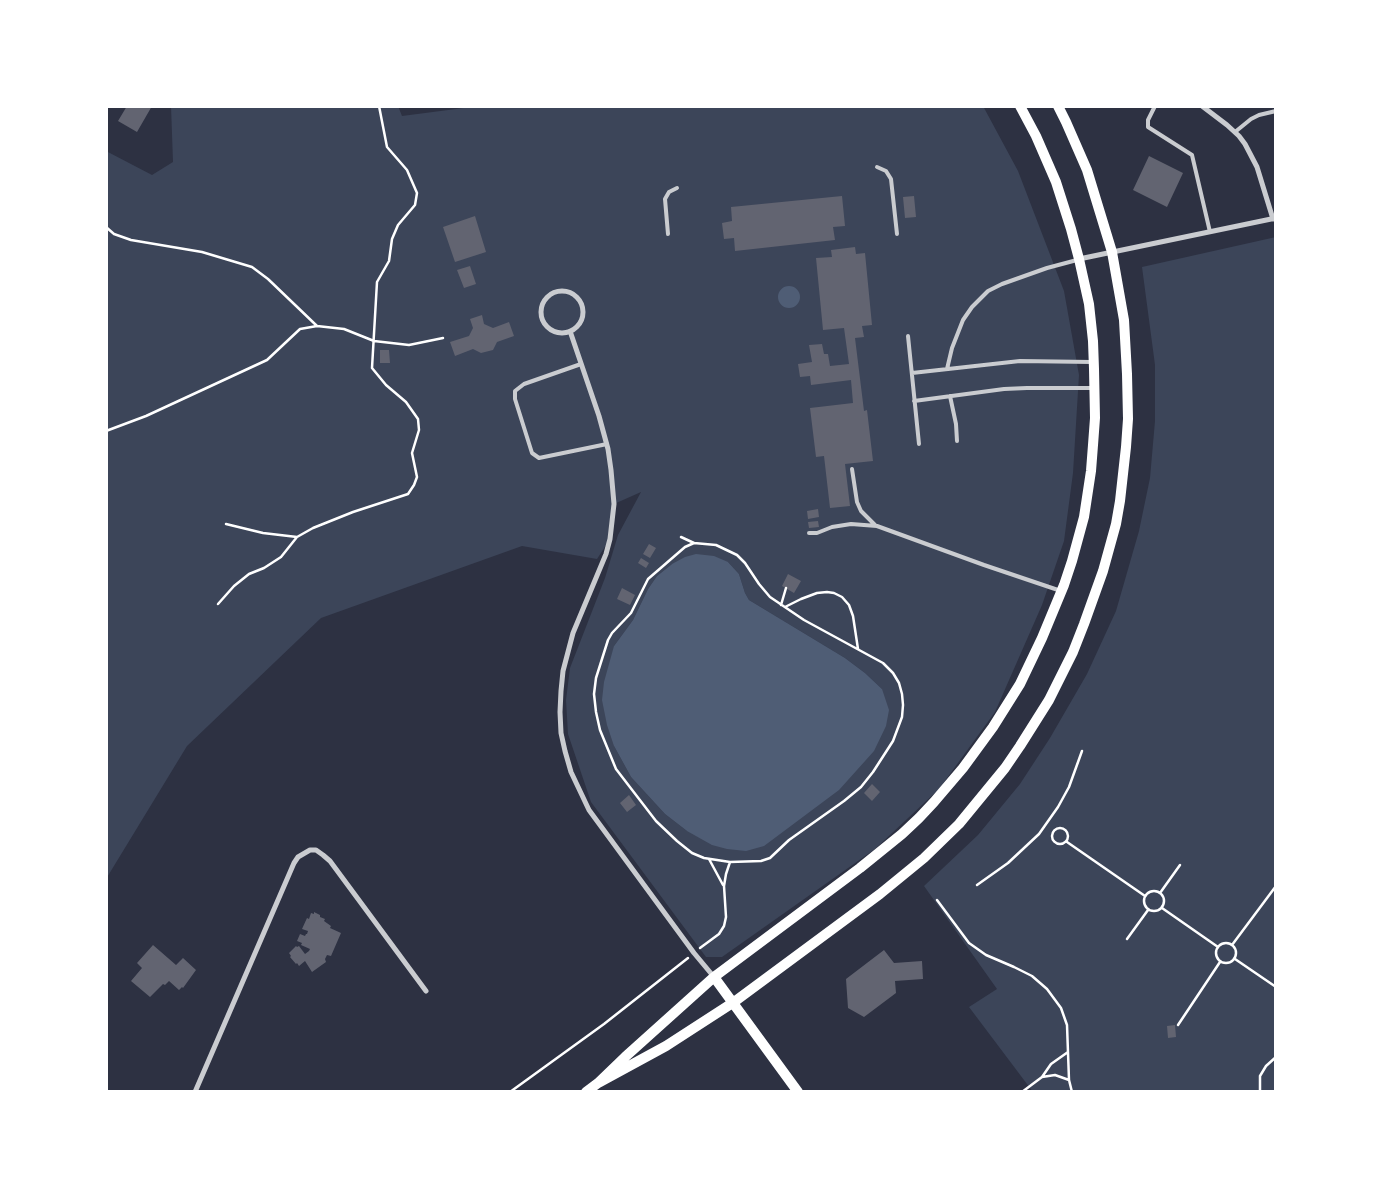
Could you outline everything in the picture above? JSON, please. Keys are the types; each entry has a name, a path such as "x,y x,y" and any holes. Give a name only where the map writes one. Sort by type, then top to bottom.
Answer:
{"main road":[{"path":"586,1092 714,977 860,868 902,834 934,802 993,728 1020,684 1042,638 1061,592 1079,538 1088,496 1093,445 1094,362 1089,304 1064,206 1036,136 1020,106"},
{"path":"598,1083 666,1046 734,1002 910,870 942,841 1005,768 1042,711 1061,676 1084,624 1103,571 1116,524 1128,419 1127,368 1122,306 1112,252 1087,170 1058,106"},
{"path":"714,977 798,1092"}],"street":[{"path":"1079,259 1274,218 1257,167 1245,144 1209,108 1202,106"},
{"path":"555,293 570,293 575,296 582,306 581,321 575,329 570,331 564,333 554,332 546,326 543,320 542,306 548,297 555,293"},
{"path":"570,331 607,444 612,470 614,504 610,539 573,633 568,652 560,691 561,733 571,772 589,810 694,953 714,977"},
{"path":"195,1092 294,863 298,857 310,850 316,850 330,861 426,991"}],"lane":[{"path":"1156,106 1148,120 1148,127 1192,155 1210,232"},
{"path":"1235,132 1251,119 1276,111"},
{"path":"876,167 886,171 891,179 897,234"},
{"path":"668,234 665,199 669,192 677,188"},
{"path":"947,369 952,348 963,320 972,307 988,291 1047,268 1079,259"},
{"path":"908,336 919,444"},
{"path":"912,373 1020,361 1094,362"},
{"path":"581,364 524,384 515,391 515,399 532,454 539,458 607,444"},
{"path":"914,401 1020,388 1095,388"},
{"path":"950,396 958,441"},
{"path":"852,468 857,502 861,511 877,526"},
{"path":"809,533 823,532 844,524 877,526 1061,592"}],"path":[{"path":"218,604 234,586 249,574 264,568 281,557 297,537 313,528 352,512 408,494 417,477 412,453 419,430 418,419 406,402 386,385 372,368 377,282 388,261 392,239 398,225 415,205 417,193 407,170 387,147 379,106"},
{"path":"106,226 114,234 131,240 202,252 252,267 268,278 317,326"},
{"path":"106,431 146,416 267,360 300,329 317,326 344,329 374,341 409,345 443,338"},
{"path":"226,524 263,533 297,537"},
{"path":"681,537 694,543 716,545 737,555 770,597 804,620 883,663 893,673 899,683 903,705 902,716 893,741 873,772 861,787 844,801 790,840 770,858 761,861 730,862 704,858 692,853 656,822 616,769 600,730 596,712 594,694 596,678 612,633 631,613 648,580 685,547 694,543"},
{"path":"781,605 786,588"},
{"path":"784,607 817,593 834,593 849,605 853,616 858,649"},
{"path":"978,885 1008,863 1043,830 1069,786 1082,750"},
{"path":"1059,828 1065,829 1068,836 1067,842 1062,845 1054,843 1051,836 1059,828"},
{"path":"1067,842 1145,896"},
{"path":"709,858 724,886"},
{"path":"510,1092 604,1024 720,934 726,917 724,886 730,862"},
{"path":"1160,893 1180,865"},
{"path":"1232,945 1276,886"},
{"path":"1156,891 1160,893 1164,900 1162,908 1156,911 1148,910 1144,904 1145,896 1150,892 1156,891"},
{"path":"937,900 969,943 986,955 1032,976 1047,989 1061,1008 1067,1025 1069,1080 1072,1092"},
{"path":"1162,908 1218,948"},
{"path":"1128,939 1148,910"},
{"path":"1220,962 1216,953 1220,945 1226,943 1232,945 1236,952 1235,959"},
{"path":"1220,962 1228,963 1235,959"},
{"path":"1235,959 1276,987"},
{"path":"1178,1025 1220,962"},
{"path":"1022,1092 1042,1077 1051,1064 1068,1052"},
{"path":"1260,1092 1260,1076 1266,1066 1276,1057"},
{"path":"1042,1077 1055,1075 1069,1080"}],"shaded area":[{"path":"171,106 398,106 402,116 479,106 983,106 1018,171 1064,291 1079,375 1073,473 1064,541 1042,605 995,712 939,789 875,849 722,957 706,957 591,802 568,734 566,700 570,668 605,578 618,535 641,492 614,504 610,539 597,559 522,546 321,618 187,746 106,879 106,151 152,175 173,162","holes":["728,562 739,574 749,600 845,658 882,689 687,831 665,814 631,777 614,746 614,646 633,620 648,589 657,576 672,564"]},
{"path":"1276,237 1276,1092 1033,1092 969,1007 997,989 924,886 978,835 1020,784 1050,738 1087,674 1116,611 1139,531 1150,478 1155,421 1155,365 1142,267"},
{"path":"789,286 797,289 800,297 797,305 789,308 781,305 778,297 781,289"},
{"path":"696,554 714,556 728,562 739,574 749,600 845,658 865,673 882,689 889,710 886,726 874,751 839,790 764,846 746,851 712,845 687,831 665,814 631,777 614,746 602,700 604,682 614,646 633,620 648,589 657,576 672,564"}],"building":[{"path":"127,106 152,106 137,132 118,121"},
{"path":"1149,156 1183,173 1167,207 1133,190"},
{"path":"842,196 845,226 833,227 835,240 735,251 734,238 724,239 722,223 732,221 731,207"},
{"path":"914,196 916,217 905,218 903,197"},
{"path":"475,216 486,252 455,262 443,227"},
{"path":"855,247 856,254 865,253 872,325 862,326 864,337 855,338 864,411 867,410 873,461 845,464 850,506 830,508 824,456 816,457 810,408 853,403 851,380 811,385 810,376 800,377 798,364 812,362 809,345 822,344 824,354 828,354 830,366 849,364 844,328 823,330 816,258 832,257 831,250"},
{"path":"470,266 476,284 464,288 457,270"},
{"path":"482,315 484,324 493,328 509,322 514,336 497,342 493,350 481,353 473,349 455,356 450,342 469,336 473,328 470,319"},
{"path":"380,350 389,350 390,363 380,363"},
{"path":"818,509 819,517 808,519 807,511"},
{"path":"818,521 819,527 809,528 808,522"},
{"path":"649,544 656,548 650,558 643,554"},
{"path":"641,558 649,563 646,568 638,563"},
{"path":"788,574 801,581 794,593 782,586"},
{"path":"622,588 635,595 630,605 617,599"},
{"path":"872,784 880,792 872,801 864,793"},
{"path":"629,795 636,805 627,812 620,803"},
{"path":"314,912 325,919 324,921 331,926 330,928 341,933 331,956 327,955 326,962 312,972 305,961 299,966 296,964 289,953 296,946 299,946 305,954 309,951 310,949 297,941 300,934 305,936 307,934 308,931 302,929 307,918 309,919 311,913 314,914"},
{"path":"153,945 176,965 183,958 196,970 183,988 179,990 169,981 165,985 163,984 150,997 131,981 142,968 137,963"},
{"path":"884,950 894,963 922,961 923,979 895,981 896,993 864,1017 848,1008 846,979"},
{"path":"1175,1025 1176,1037 1168,1038 1167,1026"}]}
